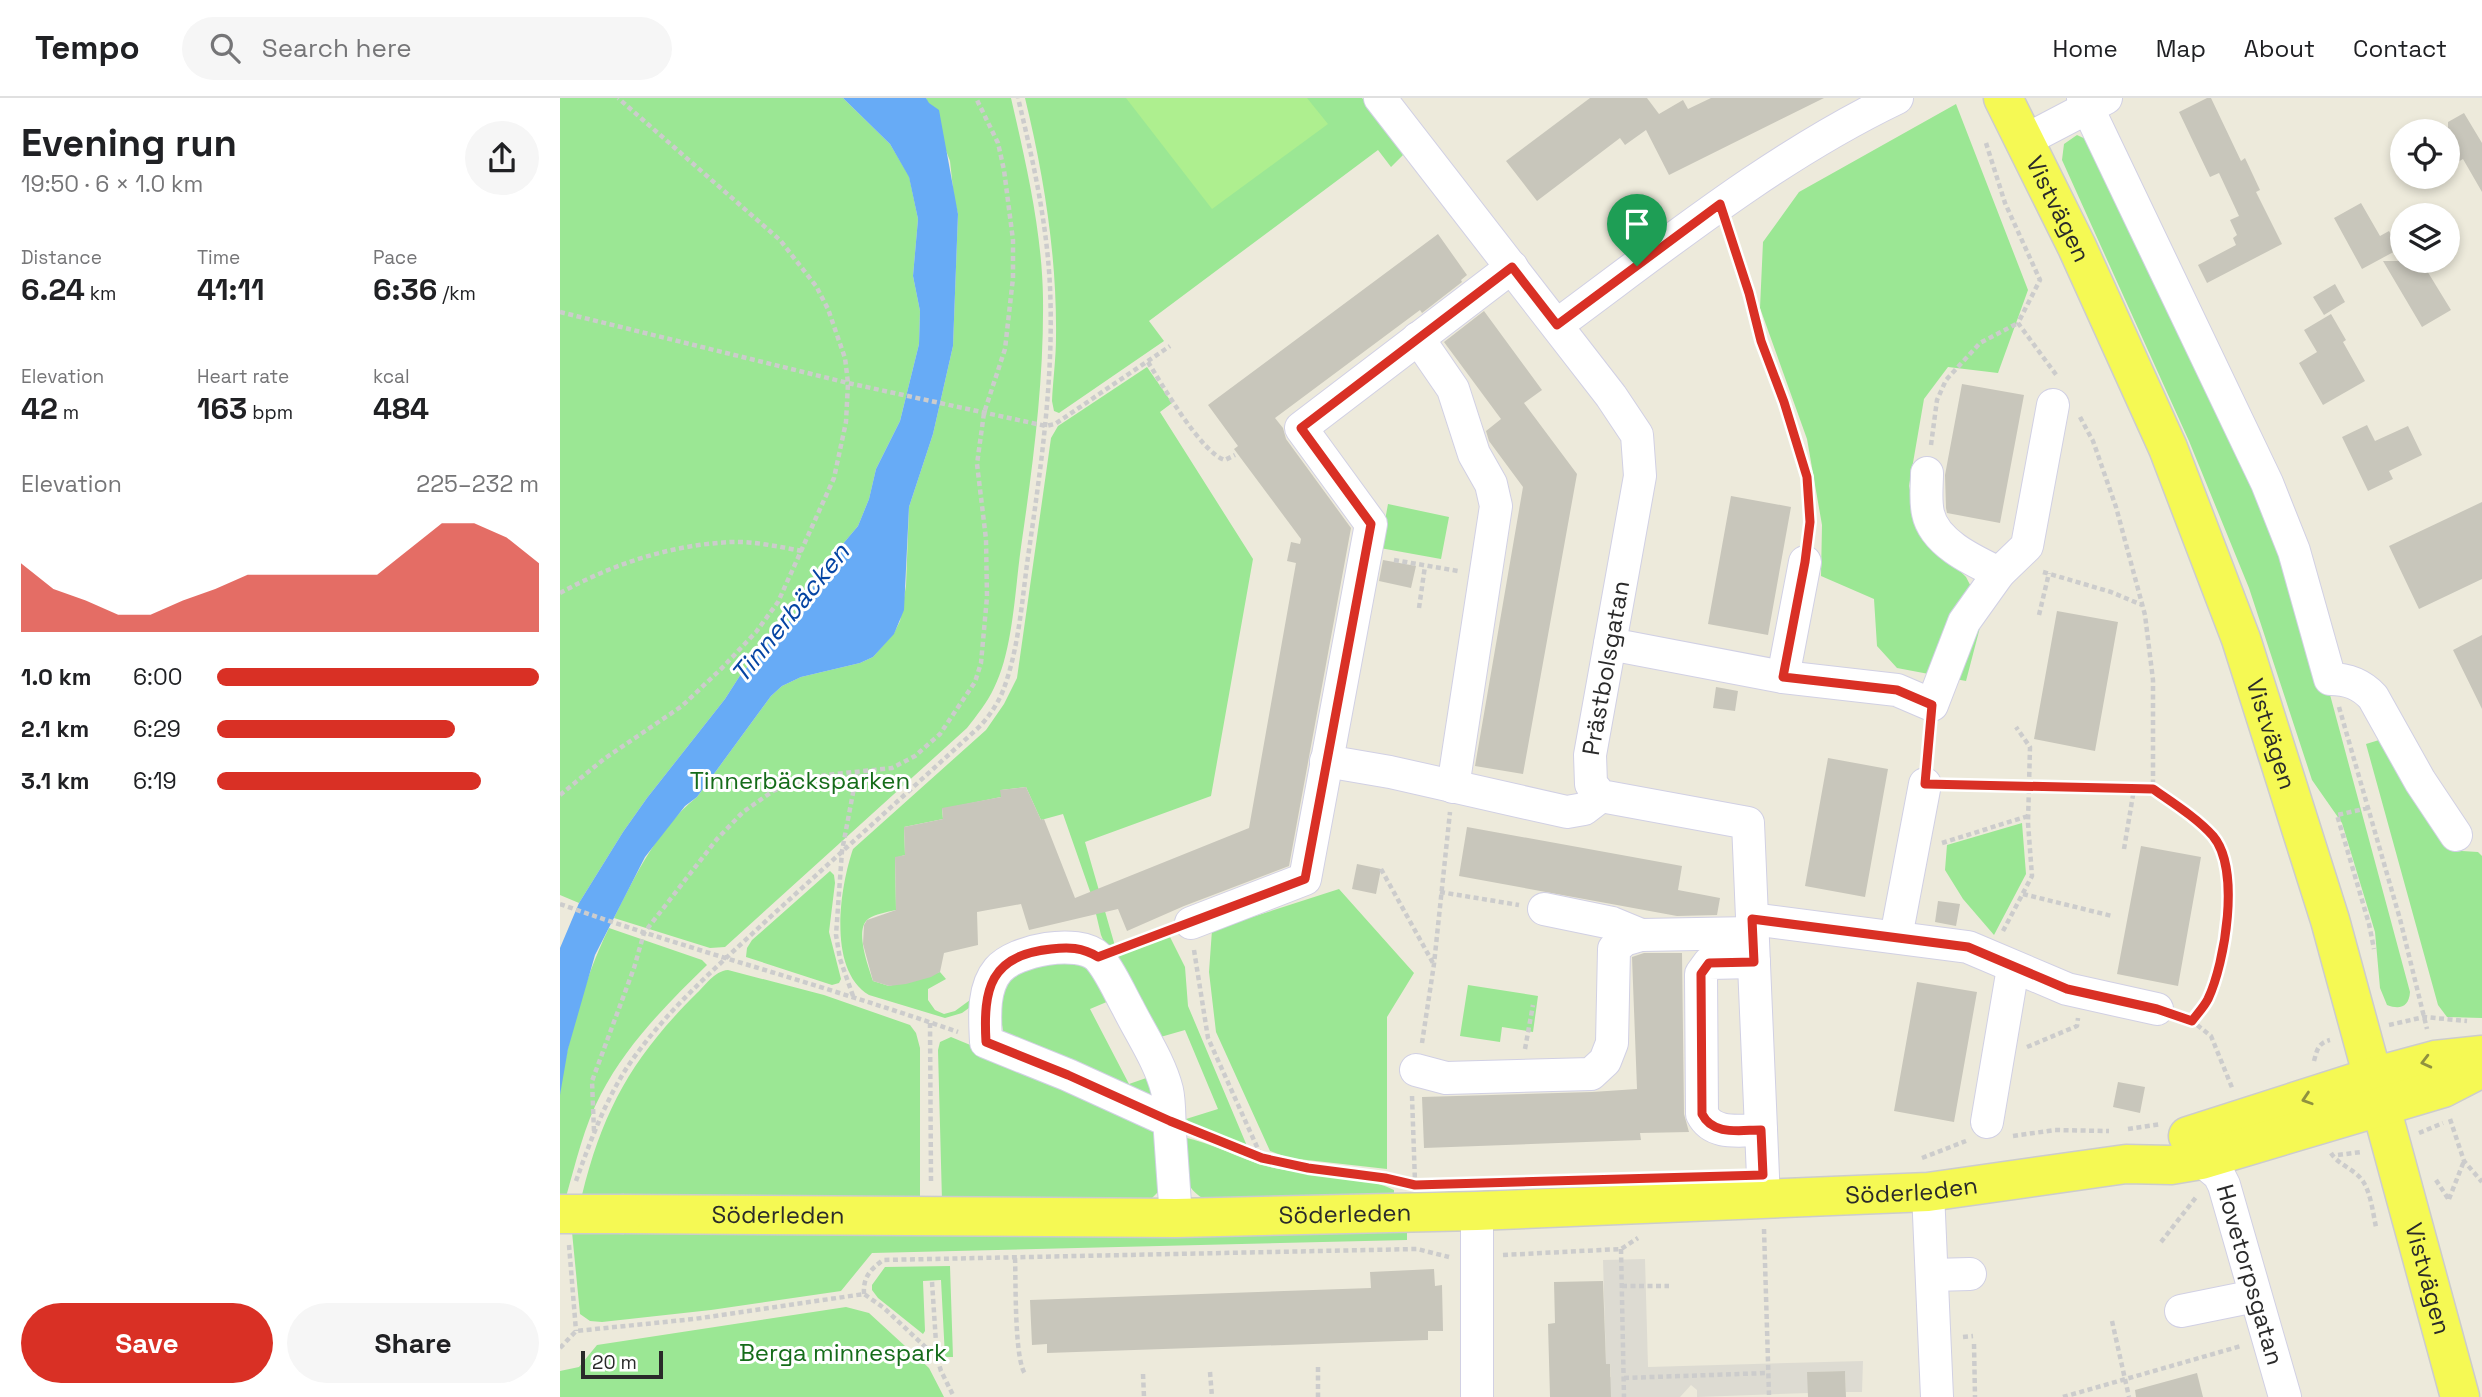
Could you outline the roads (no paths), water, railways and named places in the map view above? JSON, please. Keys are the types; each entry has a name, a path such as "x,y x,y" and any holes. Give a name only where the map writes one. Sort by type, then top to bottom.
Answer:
{"main road":[{"name":"Vistvägen","path":"2003,98 2077,247 2168,448 2241,639 2318,881 2383,1022 2376,1092 2460,1397"},
{"name":"Söderleden","path":"2120,1141 2171,1165 2202,1174 2376,1092 2477,1038"},
{"name":"Söderleden","path":"568,1212 1176,1218 1477,1211 1764,1214 1921,1177 2120,1141 2165,1142 2376,1092 2443,1088 2482,1068"}],"street":[{"name":"Prästbolsgatan","path":"1380,98 1557,325 1637,435 1640,476 1589,770 1591,784 1601,796"},
{"path":"1557,325 1720,204 1840,110 1897,98"},
{"path":"2024,141 2092,101 2267,484 2294,551 2330,679 2354,683 2364,687 2373,696 2420,781 2456,835"},
{"path":"1191,923 1305,879 1371,524 1301,428 1512,267"},
{"path":"1418,338 1454,389 1474,454 1491,484 1496,506 1453,787"},
{"path":"1610,644 1783,677 1897,690 1932,705 1964,622 2003,569 2027,546 2053,405"},
{"path":"1927,473 1928,516 1944,541 1967,557 2003,569"},
{"path":"1783,677 1805,562"},
{"path":"1326,761 1567,812 1584,809 1601,796 1748,823 1764,1214"},
{"path":"1896,937 1925,784"},
{"path":"1545,909 1612,923 1641,935"},
{"path":"1416,1070 1446,1078 1591,1074 1605,1061 1612,1043 1614,949 1624,940 1641,935 1753,938 1896,937 1968,947 2067,989 2157,1009"},
{"path":"1753,938 1709,963 1701,974 1702,1114 1707,1123 1723,1131 1761,1130"},
{"path":"1170,1121 1080,1080 986,1042 989,985 998,970 1012,959 1039,950 1068,947 1087,950 1098,957 1119,991 1167,1090 1170,1121 1176,1218"},
{"path":"1990,1133 2000,1047 2003,963"},
{"name":"Hovetorpsgatan","path":"2202,1174 2210,1166 2224,1185 2285,1397"},
{"path":"1921,1177 1932,1275 1937,1397"},
{"path":"1477,1211 1477,1397"},
{"path":"1932,1275 1970,1274"},
{"path":"2181,1311 2252,1283"},
{"path":"1913,1397 1927,1380 1936,1360"}],"water":[{"path":"843,98 926,98 939,110 958,214 953,346 933,434 909,507 904,610 894,634 873,657 860,663 801,677 782,686 771,696 697,797 685,806 645,857 595,955 568,1049 560,1095 560,948 579,903 647,798 725,699 741,674 800,609 842,545 858,526 869,499 876,469 900,421 919,344 920,311 913,276 918,219 909,177 890,144"}],"water label":[{"name":"Tinnerbäcken","path":"790,613"}],"park label":[{"name":"Tinnerbäcksparken","path":"800,781"},
{"name":"Berga minnespark","path":"843,1353"}]}
